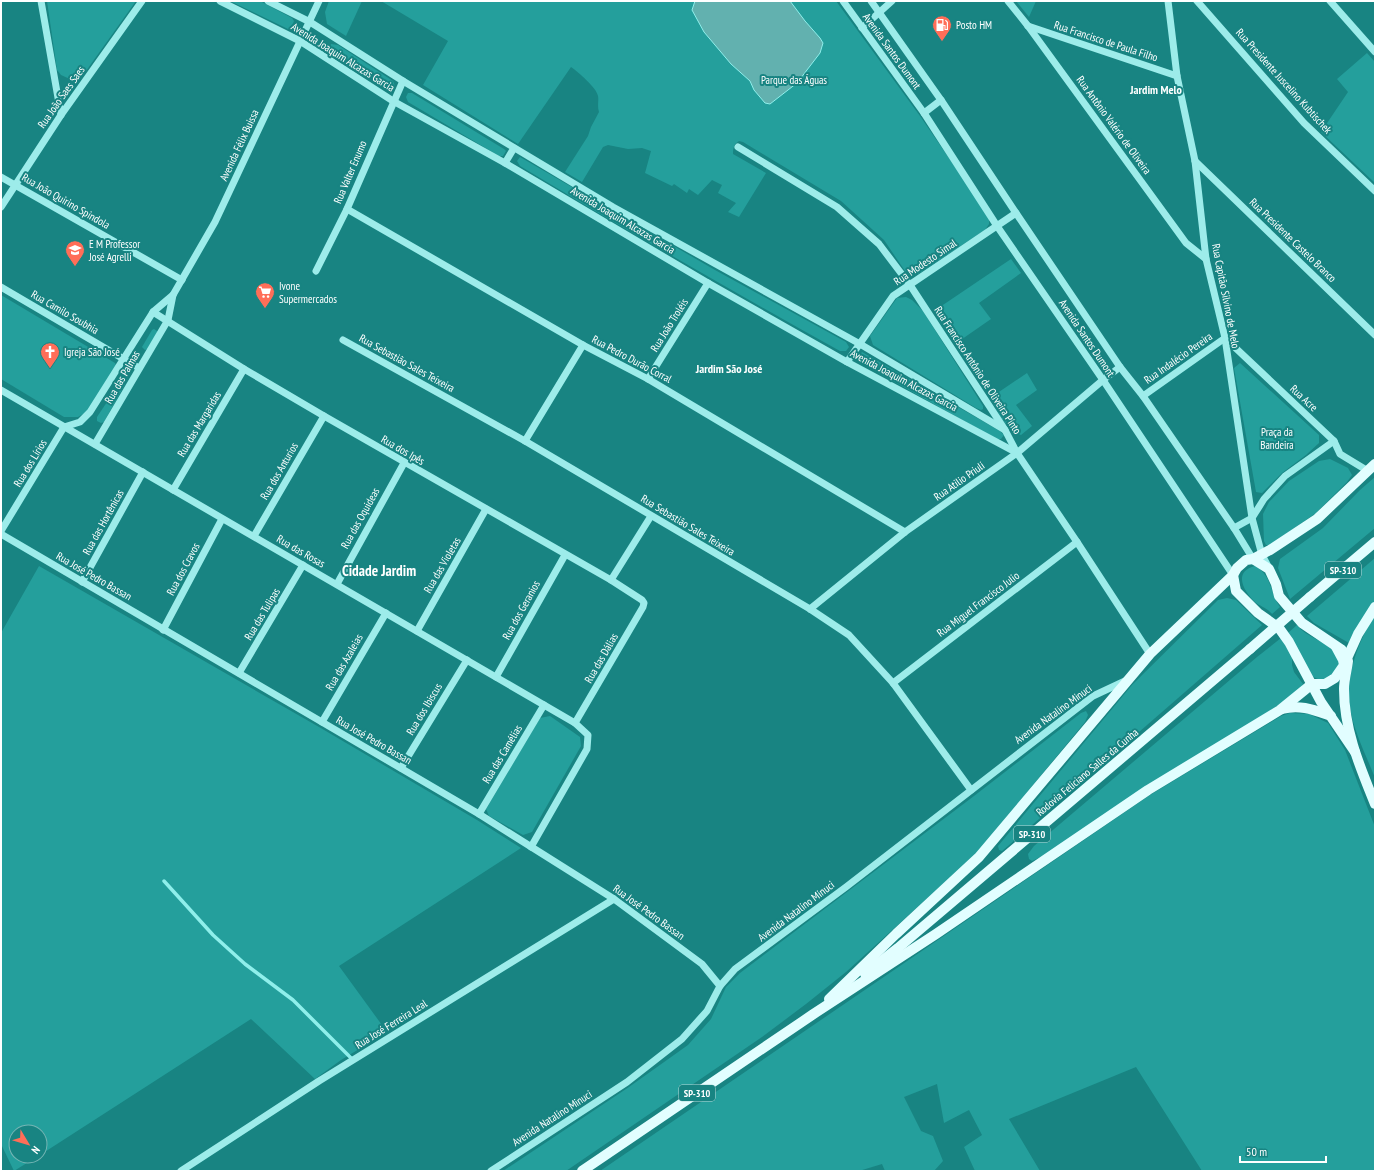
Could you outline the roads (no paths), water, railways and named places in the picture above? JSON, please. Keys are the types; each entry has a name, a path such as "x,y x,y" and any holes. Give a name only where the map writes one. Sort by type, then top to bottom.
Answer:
{"main road":[{"path":"812,1015 896,934 980,857 1150,654 1232,575 1237,568 1246,560 1257,557 1317,519 1371,468"},
{"name":"Rodovia Feliciano Salles da Cunha","path":"812,1015 898,948 1375,542"},
{"path":"1257,557 1269,569 1276,584 1279,596 1302,623 1336,648 1349,654"},
{"path":"1232,575 1236,591 1258,613 1279,628 1289,642 1330,716 1355,752"},
{"path":"812,1015 936,934 1148,790 1280,710 1312,684 1325,684 1335,678 1344,666 1358,634 1375,607"},
{"path":"1336,648 1344,660 1344,666"},
{"path":"1349,654 1344,687 1345,708 1355,752 1375,804"},
{"path":"1280,710 1291,707 1300,707 1330,716"},
{"name":"SP-310","path":"582,1171 812,1015"}],"street":[{"path":"41,1 61,115"},
{"name":"Rua João Saes Saes","path":"1,207 61,115 142,1"},
{"name":"Avenida Joaquim Alcazas Garcia","path":"220,1 300,41 393,101 505,163 708,283 846,362 1017,453"},
{"name":"Avenida Joaquim Alcazas Garcia","path":"268,1 310,22 403,81 627,215 860,344 1005,430"},
{"name":"Avenida Félix Buissa","path":"153,312 173,295 215,222 319,1"},
{"name":"Avenida Santos Dumont","path":"843,1 924,113 997,226 1103,380 1232,575"},
{"name":"Avenida Santos Dumont","path":"871,1 941,100 1120,367 1143,396 1234,528 1257,557"},
{"path":"862,28 892,1"},
{"name":"Rua Antônio Valério de Oliveira","path":"1008,1 1028,26 1186,243 1206,259"},
{"name":"Rua Capitão Silvino de Melo","path":"1168,1 1178,76 1195,161 1206,259 1225,338 1257,557"},
{"name":"Rua Presidente Juscelino Kubtischek","path":"1196,1 1304,123 1375,190"},
{"path":"1330,1 1375,52"},
{"name":"Rua Francisco de Paula Filho","path":"1028,26 1178,76"},
{"name":"Rua Valter Enumo","path":"316,271 347,209 403,81"},
{"path":"924,113 941,100"},
{"name":"Rua Francisco Antônio de Oliveira Pinto","path":"738,147 837,207 879,244 910,285 1005,430 1017,453 1150,654"},
{"path":"505,163 514,148"},
{"name":"Rua Presidente Castelo Branco","path":"1195,161 1375,335"},
{"name":"Rua João Quirino Spindola","path":"1,177 16,184 182,280"},
{"name":"Rua Pedro Durão Corral","path":"347,209 583,345 648,379 906,532"},
{"name":"Rua Modesto Simal","path":"846,362 893,296 1016,214"},
{"name":"Rua João Troléis","path":"648,379 708,283"},
{"name":"Rua Camilo Soubhia","path":"1,287 139,368"},
{"name":"Avenida Félix Buissa","path":"168,320 173,295"},
{"name":"Rua das Palmas","path":"64,427 80,422 90,412 153,312"},
{"name":"Rua dos Ipês","path":"153,312 244,369 404,463 611,580 642,600 644,603"},
{"name":"Rua das Palmas","path":"95,444 168,320"},
{"name":"Rua Indalécio Pereira","path":"1143,396 1225,338"},
{"name":"Rua Acre","path":"1225,338 1334,441 1340,454 1371,468"},
{"name":"Rua Sebastião Sales Teixeira","path":"343,340 525,441 810,609 849,635 893,683 971,790"},
{"path":"525,441 583,345"},
{"name":"Rua Atilio Priuli","path":"810,609 906,532 1017,453 1120,367"},
{"name":"Rua das Margaridas","path":"173,490 244,369"},
{"name":"Rua das Rosas","path":"1,390 575,723 588,735 587,749 531,848"},
{"name":"Rua dos Anturios","path":"254,536 324,416"},
{"name":"Rua dos Lírios","path":"1,531 64,427"},
{"path":"1234,528 1252,518 1264,500 1286,476 1334,441"},
{"name":"Rua das Oquideas","path":"336,584 404,463"},
{"name":"Rua das Hortênicas","path":"82,582 143,472"},
{"name":"Rua das Violetas","path":"417,631 486,509"},
{"path":"611,580 651,516"},
{"name":"Rua dos Cravos","path":"163,630 222,519"},
{"name":"Rua José Pedro Bassan","path":"1,534 479,814 614,899 702,964 720,986"},
{"name":"Rua Miguel Francisco Julio","path":"893,683 1077,542"},
{"name":"Rua dos Geranios","path":"496,677 565,555"},
{"name":"Rua das Tulipas","path":"239,673 303,565"},
{"name":"Rua das Dálias","path":"575,723 644,603"},
{"name":"Rua das Azaleias","path":"322,722 386,613"},
{"name":"Rua dos Ibiscus","path":"401,768 467,660"},
{"name":"Avenida Natalino Minuci","path":"491,1171 627,1082 682,1040 706,1011 720,986 735,969 846,887 1093,696 1127,680"},
{"name":"Rua das Camélias","path":"479,814 544,705"},
{"name":"Rua José Ferreira Leal","path":"181,1171 319,1081 614,899"}],"waterway":[{"path":"164,881 213,935 245,964 293,1000 353,1060"}],"place":[{"name":"Posto HM","path":"942,42"},
{"name":"E M Professor José Agrelli","path":"75,267"},
{"name":"Ivone Supermercados","path":"265,309"},
{"name":"Igreja São José","path":"50,369"}],"district":[{"name":"Jardim Melo","path":"1156,90"},
{"name":"Jardim São José","path":"729,369"},
{"name":"Cidade Jardim","path":"379,571"}],"park label":[{"name":"Parque das Águas","path":"794,80"},
{"name":"Praça da Bandeira","path":"1277,438"}]}
